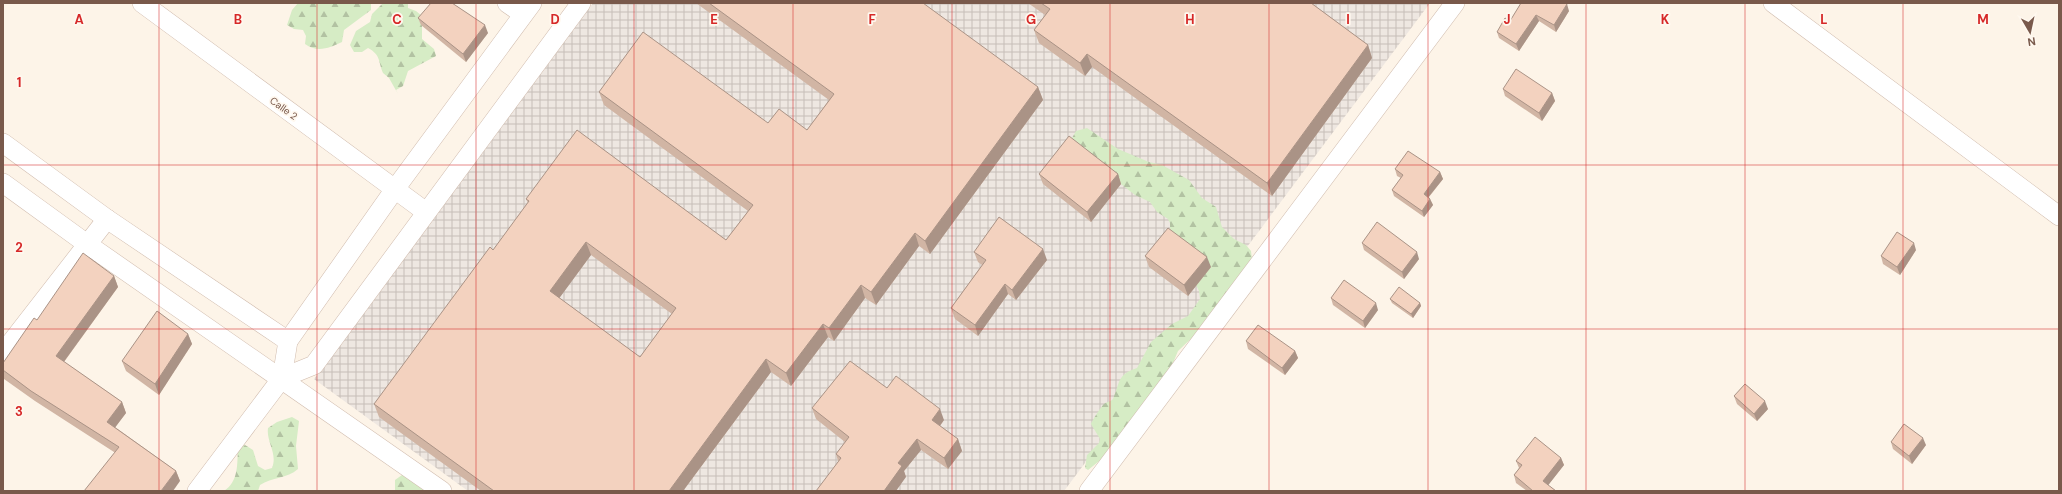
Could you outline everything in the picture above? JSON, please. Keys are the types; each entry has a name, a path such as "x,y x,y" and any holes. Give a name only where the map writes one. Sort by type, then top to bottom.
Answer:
{"street":[{"name":"Calle 2","path":"142,3 426,212"},
{"path":"197,491 282,378 288,341 395,189 527,9 508,3"},
{"path":"282,378 314,365 581,3"},
{"path":"1089,491 1455,3"},
{"path":"1773,3 2059,216"},
{"path":"3,144 106,219 288,341"},
{"path":"3,183 86,244 282,378 442,491"},
{"path":"3,353 106,219"}],"shaded area":[{"path":"593,3 1430,3 1064,491 468,491 314,379"}],"green space":[{"path":"298,3 371,3 371,10 344,30 342,42 328,48 319,49 305,44 306,36 303,30 294,29 287,25 292,10"},
{"path":"383,3 408,3 408,8 416,11 422,16 422,39 434,49 436,56 408,71 403,86 396,90 398,94 389,78 383,73 375,53 368,48 362,52 354,52 350,45 356,31 370,22 372,14"},
{"path":"1087,128 1118,149 1149,162 1162,165 1189,180 1202,198 1216,207 1222,227 1234,239 1246,245 1251,251 1252,259 1197,333 1178,351 1173,363 1103,458 1088,470 1085,468 1087,455 1099,443 1100,439 1091,424 1097,413 1104,404 1113,399 1122,376 1137,368 1151,342 1172,324 1188,316 1200,299 1199,291 1170,231 1170,223 1168,219 1157,212 1150,202 1135,195 1117,181 1087,150 1072,138 1076,131"},
{"path":"292,417 299,421 296,446 298,469 289,475 265,482 260,485 258,491 224,491 229,487 235,477 238,447 245,445 253,450 258,466 265,470 272,468 274,457 268,428 277,422"},
{"path":"418,469 424,473 423,491 395,491 395,480 402,475"}],"building":[{"path":"431,3 452,3 485,25 463,54 418,18"},
{"path":"709,3 923,3 1038,87 925,241 915,233 871,292 861,285 829,328 823,324 786,373 766,359 669,491 494,491 374,404 490,247 493,250 529,201 526,199 577,130 726,240 753,205 599,92 643,32 768,123 779,109 807,130 834,94","holes":["586,242 676,308 640,357 550,291"]},
{"path":"1041,3 1311,3 1368,45 1267,183 1087,54 1080,63 1034,30 1050,9"},
{"path":"1521,3 1567,4 1554,25 1536,15 1516,44 1497,32 1505,18 1510,21"},
{"path":"1516,69 1552,93 1539,113 1503,89"},
{"path":"1069,136 1118,174 1087,212 1039,174"},
{"path":"1408,151 1440,172 1424,194 1430,199 1422,211 1392,190 1403,175 1395,169"},
{"path":"999,217 1043,249 1012,290 1005,284 975,325 951,308 986,260 974,252"},
{"path":"1377,222 1417,252 1402,272 1362,243"},
{"path":"1168,228 1207,257 1184,285 1145,256"},
{"path":"1897,232 1914,243 1897,267 1881,256"},
{"path":"83,253 114,276 56,356 122,402 107,422 176,471 161,491 84,491 119,447 31,391 3,370 3,363 34,318 37,320"},
{"path":"1344,280 1376,303 1363,321 1331,298"},
{"path":"1399,287 1420,303 1411,314 1390,299"},
{"path":"157,311 188,334 155,384 122,361"},
{"path":"1258,325 1295,351 1282,368 1246,341"},
{"path":"850,361 887,388 896,376 940,409 932,420 958,439 944,458 917,439 898,463 902,466 884,491 816,491 841,458 836,454 849,437 812,408"},
{"path":"1745,384 1765,401 1754,414 1734,396"},
{"path":"1904,424 1923,438 1909,456 1891,442"},
{"path":"1535,437 1561,458 1543,481 1556,491 1533,491 1514,475 1522,465 1516,461"}]}
